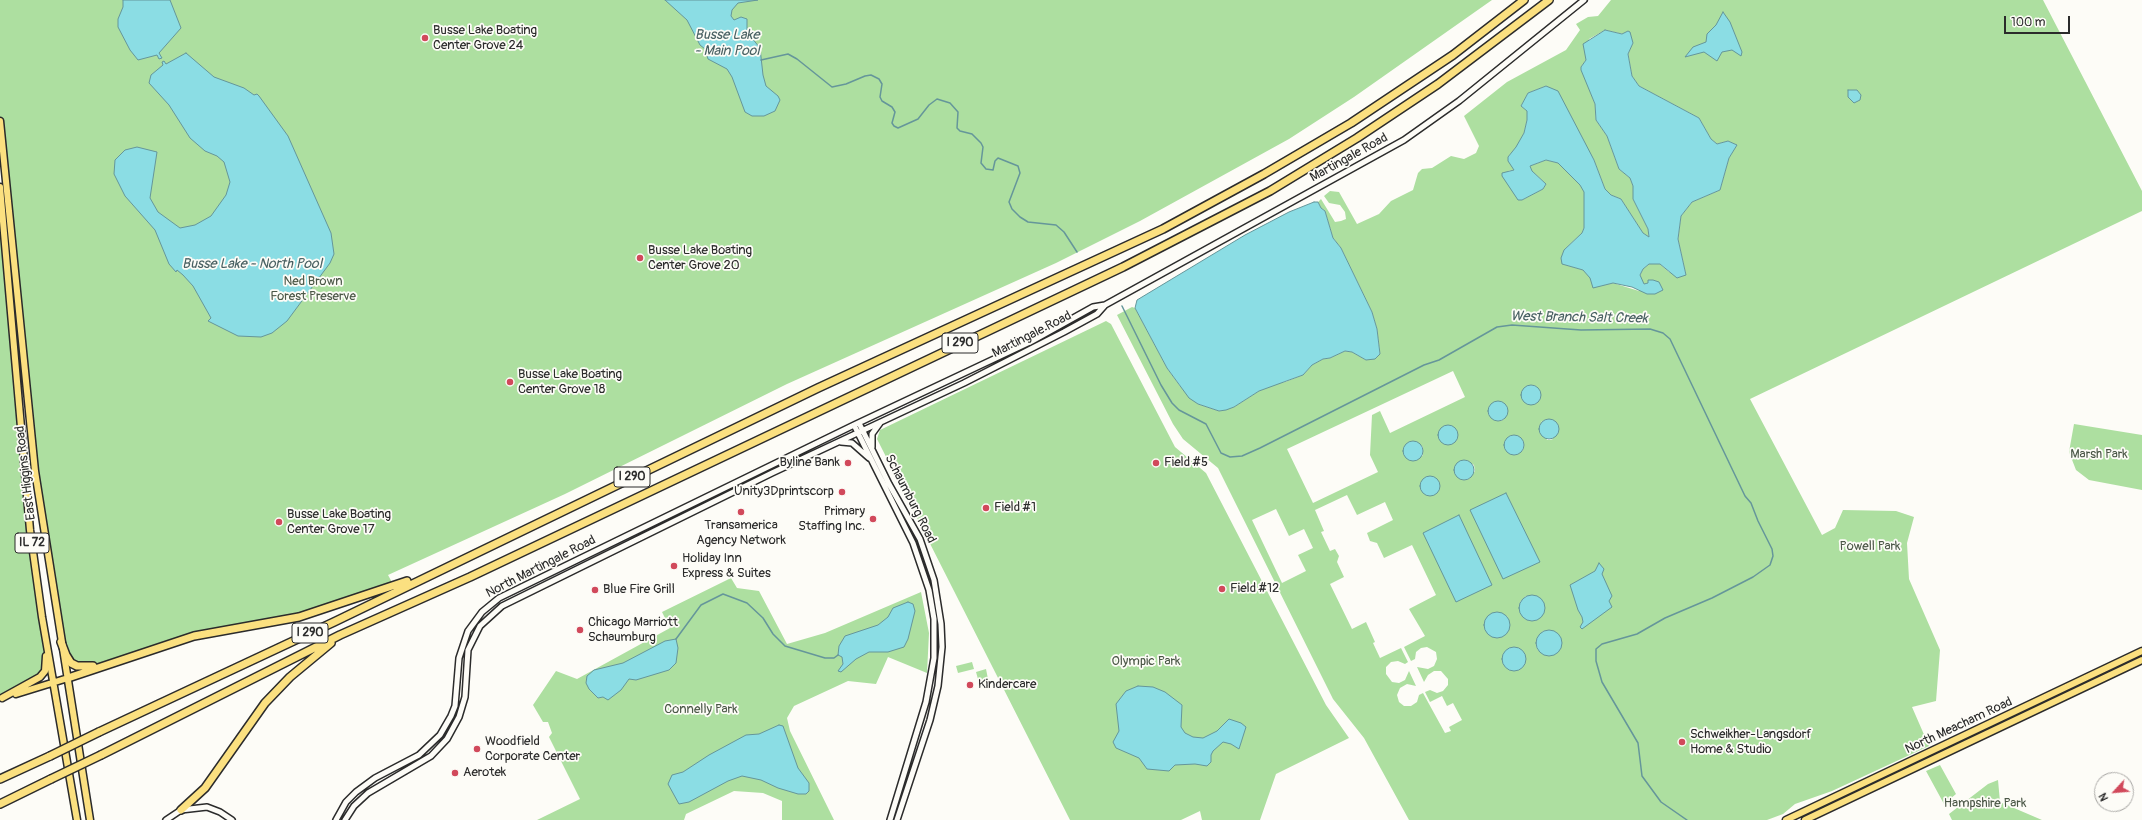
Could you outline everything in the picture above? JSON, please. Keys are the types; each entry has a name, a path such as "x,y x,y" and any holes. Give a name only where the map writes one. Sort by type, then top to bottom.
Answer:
{"highway":[{"name":"I 290","path":"0,779 334,622 432,573 818,388 1163,229 1264,174 1351,123 1453,55 1524,0"},
{"name":"I 290","path":"0,804 340,636 470,577 1123,267 1270,191 1357,138 1438,84 1549,0"},
{"path":"68,678 194,636 299,617 432,573"},
{"path":"181,810 205,788 265,702 290,677 340,636"},
{"path":"61,642 68,659 74,665 84,667 104,665"}],"main road":[{"name":"East Higgins Road","path":"0,121 35,471 90,820"},
{"name":"East Higgins Road","path":"0,187 30,530 42,617 77,820"},
{"path":"1,698 40,676 45,671 46,661 42,617"},
{"name":"North Meacham Road","path":"1786,820 2142,651"},
{"name":"North Meacham Road","path":"1805,820 2142,660"},
{"path":"1,698 68,678"}],"street":[{"name":"Martingale Road","path":"856,424 1032,341 1093,307 1105,304 1404,140 1459,101 1584,0"},
{"name":"Martingale Road","path":"860,432 1043,343 1097,314 1105,304"},
{"path":"872,450 872,434 880,423"},
{"name":"Schaumburg Road","path":"856,424 906,528 925,573 932,603 935,632 933,668 926,702 890,820"},
{"name":"North Martingale Road","path":"336,820 346,802 356,792 420,754 440,735 455,706 459,658 464,639 475,620 491,604 856,424"},
{"name":"Schaumburg Road","path":"860,432 872,450 920,539 934,580 942,626 942,647 938,686 930,720 897,820"},
{"name":"North Martingale Road","path":"345,820 354,806 368,793 425,760 439,749 447,739 459,717 465,697 468,650 475,635 493,612 552,581 860,432"},
{"path":"840,442 852,443 872,460"},
{"path":"166,820 181,810 196,808 212,808 232,820"}],"green space":[{"name":"Ned Brown Forest Preserve","path":"0,0 1492,0 1354,97 1289,139 1140,221 1056,263 787,384 565,494 388,575 394,586 299,617 203,634 104,665 84,667 68,659 35,471 0,121"},
{"name":"Powell Park","path":"1611,0 2043,0 2142,191 2142,211 1750,399 1822,535 1835,528 1843,510 1896,511 1914,517 1907,543 1909,579 1940,650 1936,701 1912,707 1929,746 1832,791 1795,804 1783,814 1767,820 1409,820 1364,738 1333,699 1218,468 1183,439 1173,424 1117,315 1132,307 1135,308 1167,368 1180,386 1198,404 1219,411 1234,407 1259,391 1277,383 1285,382 1303,375 1312,365 1323,359 1330,358 1345,351 1352,352 1366,360 1380,354 1377,329 1372,312 1341,248 1333,238 1325,211 1321,208 1318,202 1321,199 1335,222 1346,219 1345,212 1340,205 1329,203 1324,196 1330,191 1339,192 1357,224 1379,214 1391,201 1413,190 1418,173 1422,169 1432,168 1451,156 1464,159 1476,153 1479,146 1464,116 1507,82 1566,50 1580,30 1576,24 1588,17 1598,16","holes":["1605,30 1623,34 1628,31 1633,43 1628,54 1632,76 1639,86 1699,118 1711,139 1717,144 1728,141 1736,145 1729,158 1720,190 1692,202 1681,216 1678,239 1686,275 1669,272 1660,264 1649,264 1643,269 1640,275 1644,284 1648,283 1639,291 1613,283 1599,286 1583,270 1563,264 1564,250 1582,233 1584,228 1584,191 1558,163 1546,160 1530,166 1532,171 1546,184 1543,189 1522,200 1508,171 1514,170 1508,157 1517,147 1524,133 1527,120 1527,111 1521,106 1528,93 1546,86 1594,160 1605,189 1611,195 1621,199 1643,233 1649,238 1648,229 1633,199 1633,186 1630,178 1619,169 1607,136 1596,120 1595,104 1581,67 1586,60 1589,39","1453,371 1465,397 1390,433 1380,411 1372,415 1370,455 1378,472 1313,503 1287,449","1533,385 1538,388 1540,399 1535,404 1523,400 1522,397 1524,388","1495,402 1504,419 1497,421 1488,414 1490,405","1548,419 1553,439 1547,440 1541,422","1513,435 1523,441 1523,450 1515,455 1509,453 1505,448 1510,436","1412,441 1423,447 1423,456 1406,444","1466,460 1474,465 1475,471 1469,479 1462,480 1455,472","1347,495 1357,515 1385,502 1393,520 1367,533 1370,541 1377,543 1384,558 1412,545 1436,595 1409,609 1425,636 1404,647 1411,661 1415,659 1416,652 1421,648 1427,647 1436,652 1437,659 1434,666 1428,669 1417,667 1424,682 1428,675 1434,671 1441,671 1448,679 1448,685 1443,691 1437,693 1430,690 1425,692 1430,702 1442,696 1447,706 1453,703 1462,720 1449,727 1451,731 1445,733 1423,693 1419,695 1417,702 1411,706 1404,706 1399,702 1397,695 1400,688 1407,684 1416,686 1409,671 1405,680 1399,683 1392,682 1386,674 1386,667 1391,662 1398,661 1405,664 1408,662 1401,648 1380,658 1366,622 1352,629 1330,584 1344,577 1337,562 1339,556 1335,549 1330,551 1321,532 1324,531 1315,510","1276,509 1289,536 1304,529 1313,548 1298,555 1306,571 1282,583 1252,520","1526,596 1542,600 1544,605 1544,613 1537,620 1530,621 1523,617 1520,602","1496,612 1508,617 1506,634 1499,638 1488,634 1485,627 1488,616","1551,630 1554,654 1546,655 1538,650 1536,646 1543,631"]},
{"path":"0,187 46,661 45,671 0,698"},
{"name":"Olympic Park","path":"1106,321 1111,324 1175,447 1206,473 1326,705 1349,738 1276,774 1260,820 1202,820 1200,811 1181,820 1070,820 877,439 880,430"},
{"name":"Marsh Park","path":"2074,424 2142,435 2142,490 2089,480 2076,470 2069,452"},
{"name":"Connelly Park","path":"731,578 737,588 759,591 787,644 825,633 921,592 929,633 927,673 888,657 876,684 848,681 794,706 787,718 790,731 834,820 782,820 782,801 763,793 734,791 686,814 684,820 537,820 580,799 549,737 552,733 548,722 543,722 533,705 556,671 577,679 670,628 662,612"},
{"path":"972,662 974,669 958,673 956,666"},
{"path":"986,669 989,684 980,686 976,672"},
{"path":"1940,765 1956,794 1944,804 1926,771"},
{"name":"Hampshire Park","path":"1998,780 2000,802 2042,820 1952,820 1949,814 1988,784"}],"water":[{"path":"123,0 170,0 181,28 159,53 162,58 159,59 157,55 138,60 130,50 118,27 118,19 123,7"},
{"name":"Busse Lake - Main Pool","path":"665,0 758,0 738,3 732,10 731,16 734,20 741,17 747,19 747,32 760,48 763,75 766,86 778,96 780,100 775,111 764,116 752,116 745,112 732,77 727,69 708,59 705,49 700,45 687,20"},
{"path":"1723,12 1730,22 1742,52 1741,56 1732,50 1722,52 1717,61 1704,52 1685,57 1693,47 1706,42 1707,34 1716,25"},
{"path":"1605,30 1622,34 1628,31 1630,32 1633,43 1628,54 1632,76 1639,86 1699,118 1711,139 1717,144 1728,141 1737,145 1729,158 1720,190 1692,202 1681,216 1678,239 1686,275 1677,278 1660,264 1649,264 1643,269 1640,275 1644,284 1648,283 1648,280 1653,280 1659,282 1663,290 1655,294 1647,294 1632,287 1613,283 1593,288 1590,278 1583,270 1562,264 1561,258 1564,250 1582,233 1584,228 1584,192 1580,185 1558,163 1546,160 1530,166 1532,171 1546,184 1543,189 1522,200 1518,200 1502,176 1502,173 1514,170 1508,161 1508,157 1524,133 1527,120 1527,111 1521,106 1528,93 1546,86 1558,91 1594,160 1605,189 1611,195 1621,199 1643,233 1649,237 1648,229 1633,199 1633,186 1630,178 1619,169 1607,136 1596,120 1595,104 1581,70 1581,67 1586,60 1583,44"},
{"name":"Busse Lake - North Pool","path":"186,53 214,77 244,88 254,95 257,94 259,96 288,136 331,233 334,254 330,263 287,321 272,333 261,337 238,336 208,321 211,318 193,286 183,275 177,270 176,272 169,264 155,230 125,196 114,174 115,160 125,150 137,147 157,152 150,198 158,212 180,228 195,225 211,216 226,195 230,182 224,162 217,156 205,151 190,138 169,105 149,83 151,75 163,65 162,62 164,61 166,64"},
{"path":"1848,90 1857,90 1861,95 1860,100 1854,103 1848,97"},
{"path":"1314,202 1318,202 1321,208 1325,211 1333,238 1341,248 1372,312 1377,329 1380,354 1375,359 1366,360 1352,352 1345,351 1330,358 1323,359 1312,365 1303,375 1259,391 1234,407 1226,410 1219,411 1198,404 1189,398 1167,368 1135,308 1137,300 1245,235 1289,212"},
{"path":"1531,385 1538,388 1541,395 1538,402 1531,405 1524,402 1521,395 1524,388"},
{"path":"1498,401 1505,404 1508,411 1505,418 1498,421 1491,418 1488,411 1491,404"},
{"path":"1545,419 1553,419 1559,425 1559,433 1553,439 1545,439 1539,433 1539,425"},
{"path":"1448,425 1455,428 1458,435 1455,442 1448,445 1441,442 1438,435 1441,428"},
{"path":"1514,435 1521,438 1524,445 1521,452 1514,455 1507,452 1504,445 1507,438"},
{"path":"1413,441 1420,444 1423,451 1420,458 1413,461 1406,458 1403,451 1406,444"},
{"path":"1464,460 1471,463 1474,470 1471,477 1464,480 1457,477 1454,470 1457,463"},
{"path":"1430,476 1437,479 1440,486 1437,493 1430,496 1423,493 1420,486 1423,479"},
{"path":"1506,493 1540,562 1503,579 1470,510"},
{"path":"1459,515 1492,585 1456,602 1423,533"},
{"path":"1599,563 1604,569 1602,574 1612,596 1609,601 1612,607 1582,629 1580,627 1583,622 1582,617 1578,610 1570,585 1595,571"},
{"path":"1532,595 1541,599 1545,608 1541,617 1532,621 1523,617 1519,608 1523,599"},
{"path":"908,602 913,604 915,611 908,639 904,647 888,652 869,652 856,659 841,672 838,671 843,664 842,657 838,655 839,646 845,636 878,625 888,617 893,608"},
{"path":"1497,612 1506,616 1510,625 1506,634 1497,638 1488,634 1484,625 1488,616"},
{"path":"1549,630 1558,634 1562,643 1558,652 1549,656 1540,652 1536,643 1540,634"},
{"path":"676,639 678,648 676,663 669,670 636,680 629,679 621,690 608,700 603,697 598,698 589,689 586,683 587,676 594,670 623,663 665,641"},
{"path":"1509,647 1519,647 1526,654 1526,664 1519,671 1509,671 1502,664 1502,654"},
{"path":"1138,686 1153,687 1165,692 1182,705 1181,727 1185,733 1193,737 1203,738 1217,731 1229,719 1241,723 1246,727 1239,749 1231,744 1223,742 1213,751 1211,755 1211,762 1207,766 1195,764 1175,765 1169,771 1147,769 1139,758 1116,748 1113,742 1119,731 1116,704 1126,691"},
{"path":"779,725 783,726 798,768 809,783 809,791 806,794 798,794 778,788 761,780 742,776 728,781 689,802 679,804 668,784 672,775 683,772 709,755 746,735 759,734"}],"waterway":[{"name":"West Branch Salt Creek","path":"761,60 788,54 797,59 832,87 846,84 871,75 879,79 882,84 880,97 882,101 892,107 895,112 892,123 898,128 918,119 929,105 937,99 950,103 958,112 957,128 960,131 972,134 981,143 983,147 981,163 986,169 993,170 995,161 998,158 1018,166 1020,173 1009,202 1012,209 1028,222 1056,225 1064,232 1077,252"},
{"name":"West Branch Salt Creek","path":"1122,306 1161,385 1172,403 1179,410 1206,424 1221,453 1230,457 1242,456 1260,448 1424,365 1439,360 1497,327 1512,325 1581,330 1650,329 1663,333 1670,339 1745,496 1751,503 1772,549 1773,556 1770,565 1753,577 1712,598 1665,618 1637,634 1602,644 1596,649 1596,661 1602,682 1638,743 1642,776 1661,802 1687,820"},
{"path":"676,639 701,605 723,594 747,603 763,618 773,634 785,646 825,658 834,658 838,655"}],"place":[{"name":"Busse Lake Boating Center Grove 24","path":"425,38"},
{"name":"Busse Lake Boating Center Grove 20","path":"640,258"},
{"name":"Busse Lake Boating Center Grove 18","path":"510,382"},
{"name":"Byline Bank","path":"848,463"},
{"name":"Field #5","path":"1156,463"},
{"name":"Unity3Dprintscorp","path":"842,492"},
{"name":"Field #1","path":"986,508"},
{"name":"Transamerica Agency Network","path":"741,512"},
{"name":"Primary Staffing Inc.","path":"873,519"},
{"name":"Busse Lake Boating Center Grove 17","path":"279,522"},
{"name":"Holiday Inn Express & Suites","path":"674,566"},
{"name":"Field #12","path":"1222,589"},
{"name":"Blue Fire Grill","path":"595,590"},
{"name":"Chicago Marriott Schaumburg","path":"580,630"},
{"name":"Kindercare","path":"970,685"},
{"name":"Schweikher-Langsdorf Home & Studio","path":"1682,742"},
{"name":"Woodfield Corporate Center","path":"477,749"},
{"name":"Aerotek","path":"455,773"}]}
